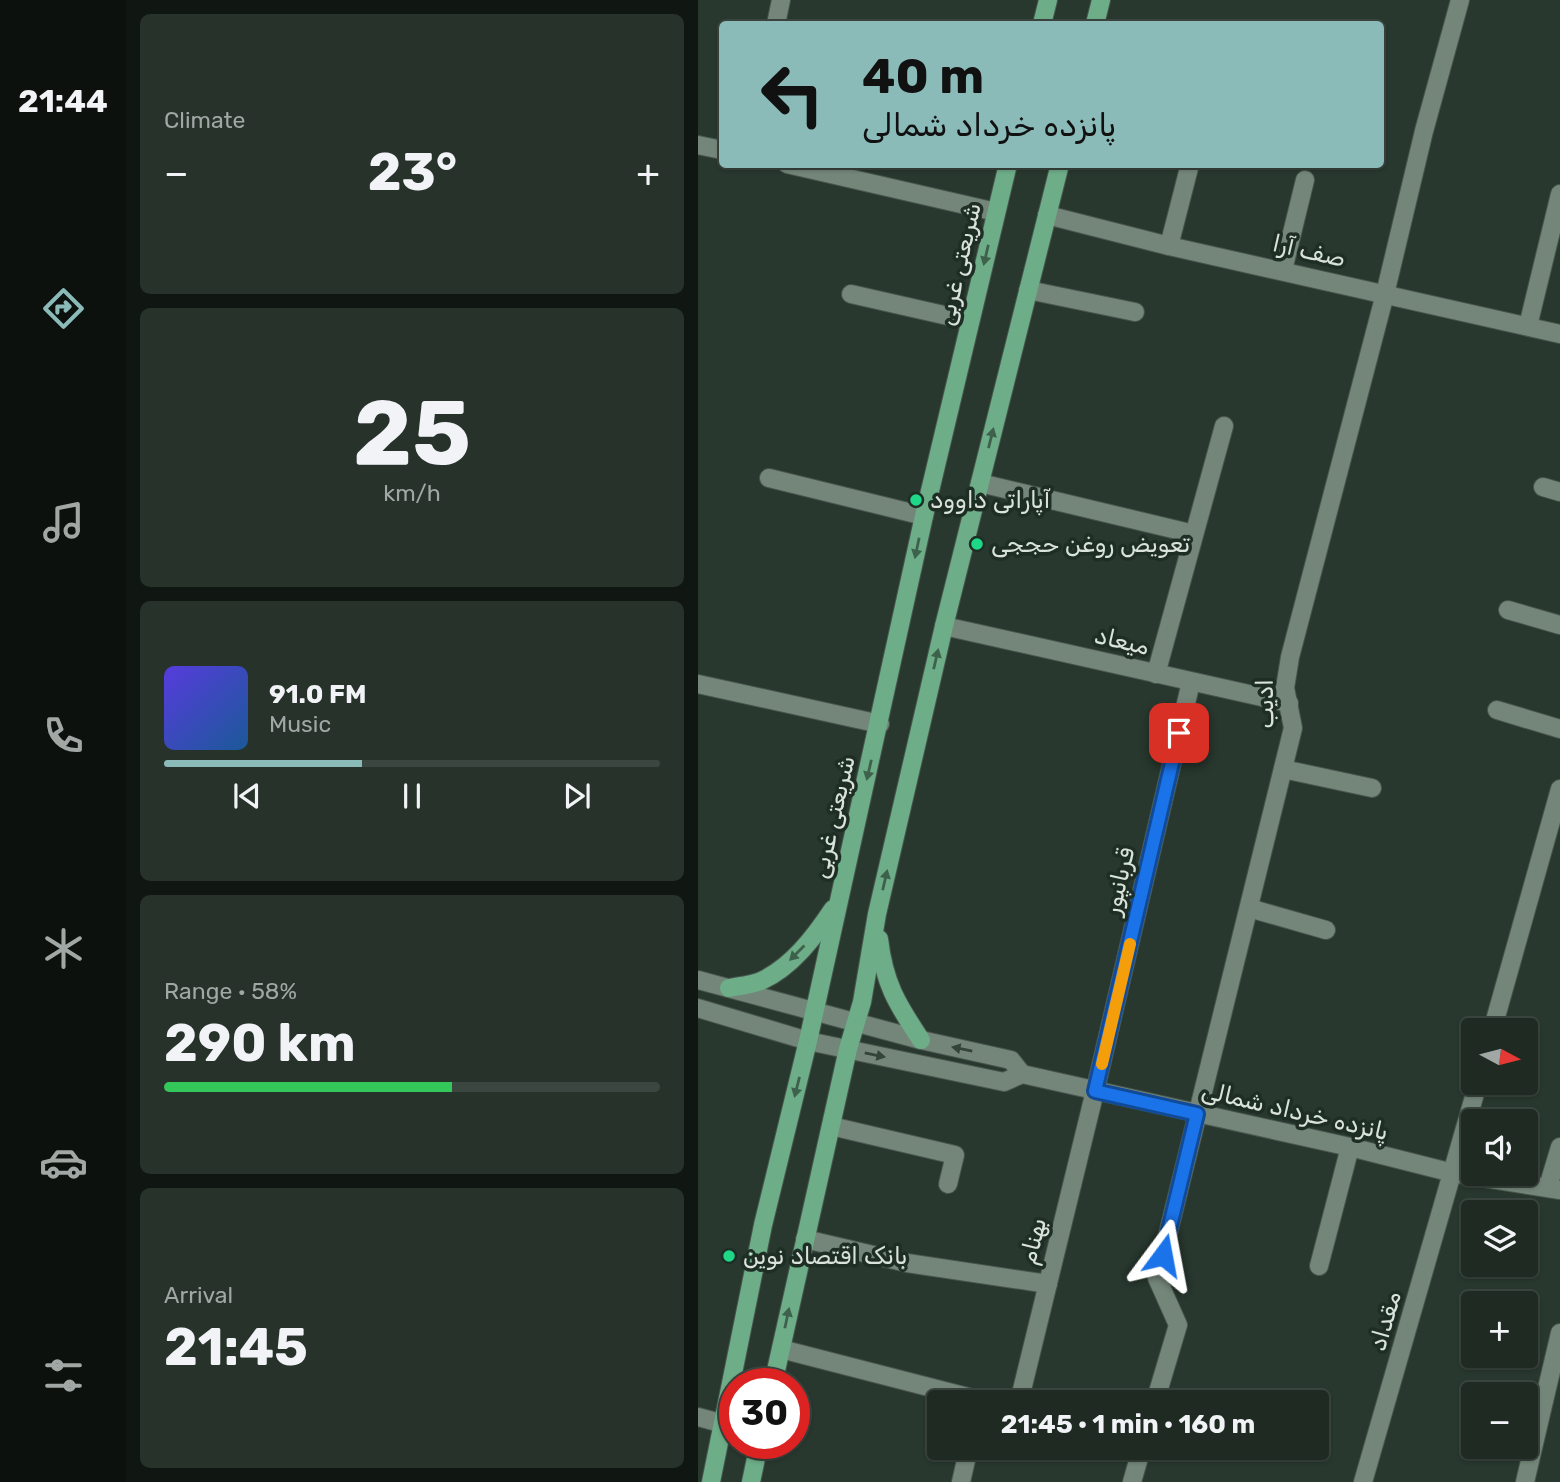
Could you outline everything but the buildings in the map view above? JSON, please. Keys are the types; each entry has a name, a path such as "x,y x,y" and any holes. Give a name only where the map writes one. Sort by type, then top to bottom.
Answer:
{"main road":[{"path":"1043,21 1048,0"},
{"path":"1096,21 1101,0"},
{"name":"شریعتی غربی","path":"735,1368 763,1225 880,724 924,516 1007,168"},
{"path":"777,1368 848,1049 862,1002 877,914 944,626 1059,168"},
{"path":"729,989 759,982 780,970 819,930 839,900"},
{"path":"877,914 882,965 895,1002 921,1040"},
{"name":"شریعتی غربی","path":"711,1482 719,1446"},
{"path":"751,1482 756,1459"}],"street":[{"path":"777,21 781,0"},
{"name":"ادیب","path":"1159,1390 1178,1325 1157,1278 1293,728 1285,688 1290,657 1460,0"},
{"path":"698,145 719,149"},
{"path":"804,168 996,212"},
{"path":"1169,246 1189,168"},
{"path":"1283,270 1305,180"},
{"path":"1528,326 1560,194"},
{"name":"صف آرا","path":"1047,215 1169,246 1560,334"},
{"path":"1028,290 1135,312"},
{"path":"851,294 970,321"},
{"path":"1156,674 1224,426"},
{"path":"769,478 924,516"},
{"path":"980,483 1194,534"},
{"path":"1508,610 1560,625"},
{"name":"میعاد","path":"944,626 1289,704"},
{"name":"قربانپور","path":"1095,1091 1191,682"},
{"path":"698,684 880,724"},
{"path":"1497,710 1560,729"},
{"path":"1283,769 1372,788"},
{"path":"1496,1018 1560,789"},
{"path":"1249,908 1326,930"},
{"name":"پانزده خرداد شمالی","path":"698,980 921,1040 1011,1060 1022,1074"},
{"name":"پانزده خرداد شمالی","path":"698,1008 808,1041 1004,1082 1022,1074 1350,1147 1453,1173 1554,1189"},
{"name":"بهنام","path":"1022,1390 1095,1091"},
{"name":"مقداد","path":"1363,1482 1474,1096"},
{"path":"831,1125 955,1155 948,1184"},
{"path":"1319,1266 1350,1147"},
{"path":"1554,1189 1560,1147"},
{"path":"805,1239 907,1263 1048,1284"},
{"path":"1525,1482 1560,1332"},
{"path":"781,1349 939,1390"},
{"path":"698,1417 719,1423"},
{"path":"961,1482 966,1460"},
{"path":"1132,1482 1138,1460"}],"slow traffic":[{"path":"1102,1064 1130,944"}],"place":[{"name":"آپاراتی داوود","path":"916,500"},
{"name":"تعویض روغن حججی","path":"977,544"},
{"name":"بانک اقتصاد نوین","path":"729,1256"}],"route":[{"path":"1163,1255 1197,1114 1095,1091 1179,733"}]}
